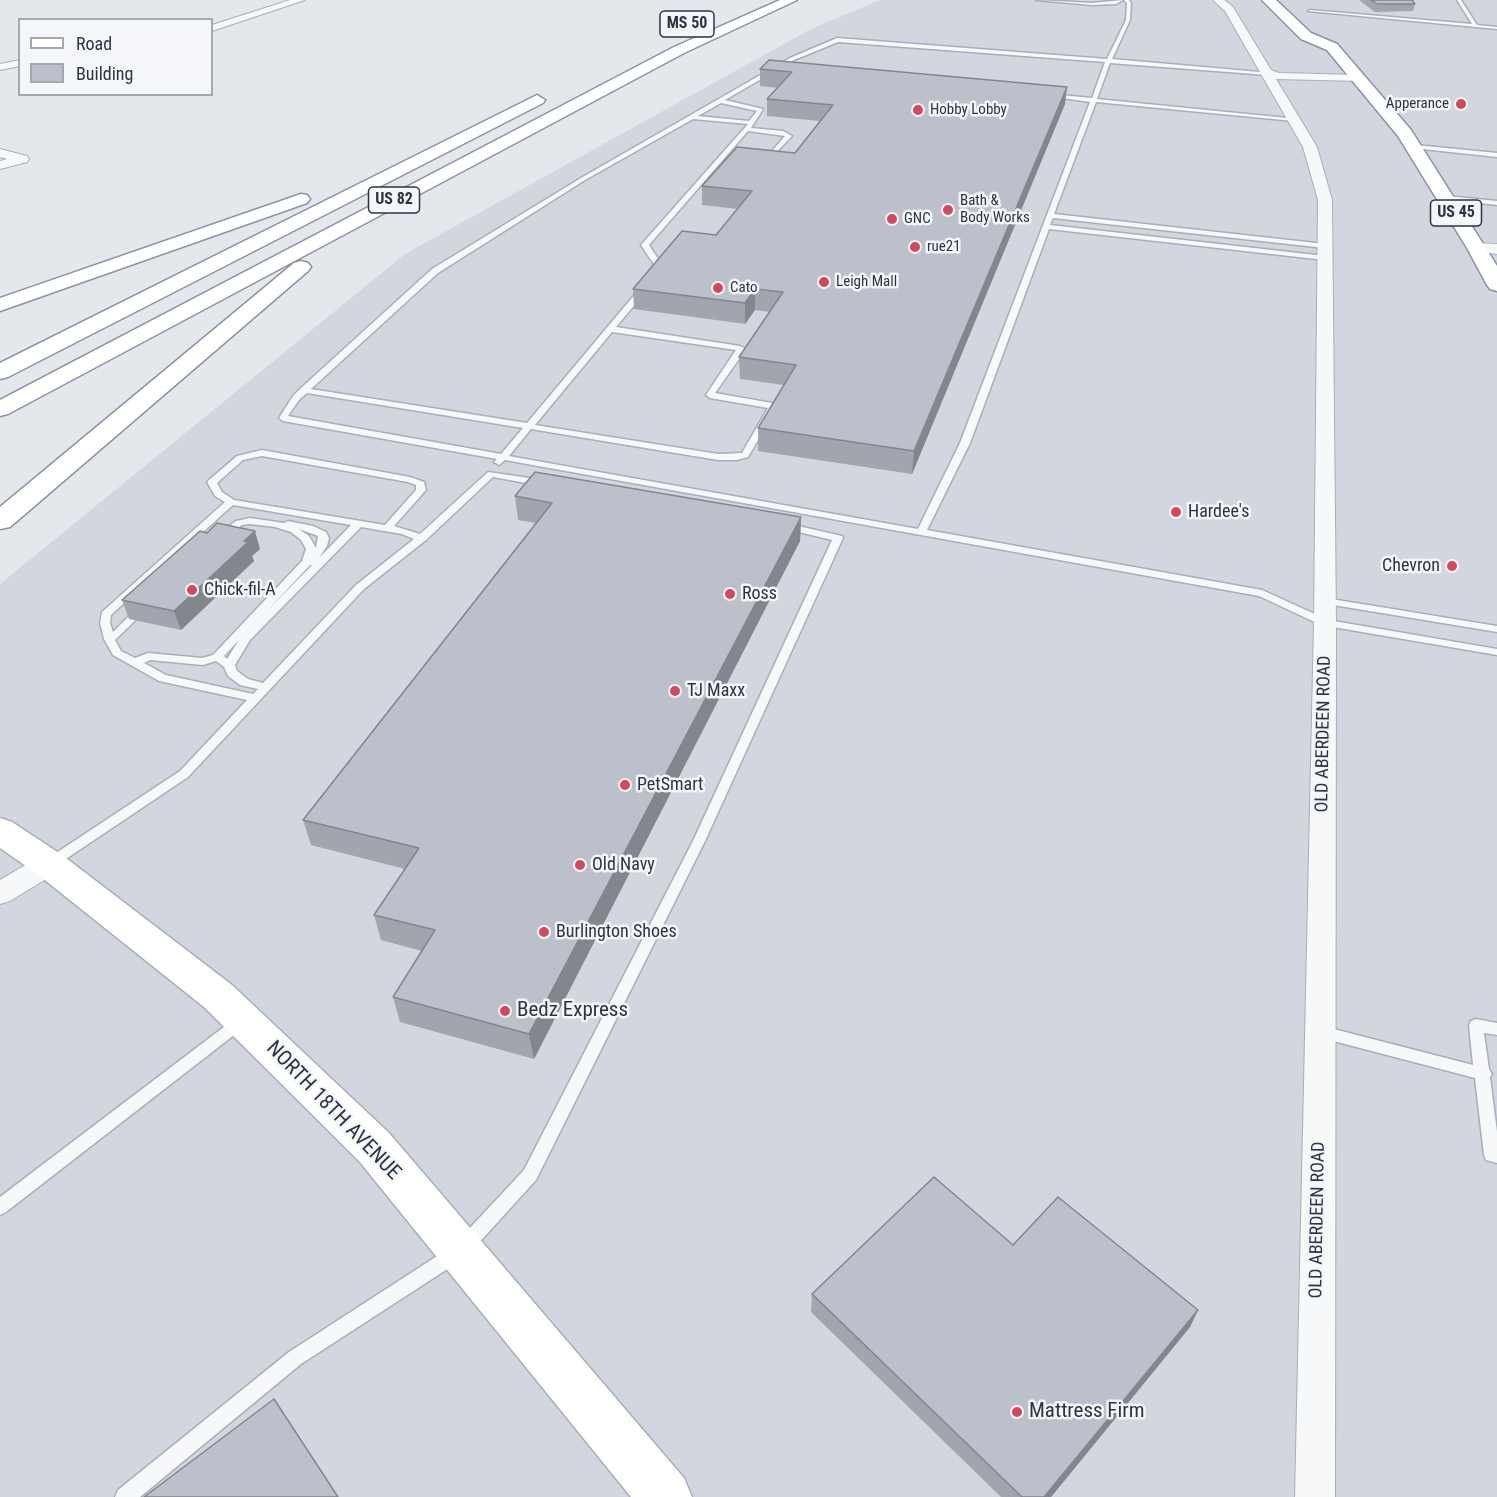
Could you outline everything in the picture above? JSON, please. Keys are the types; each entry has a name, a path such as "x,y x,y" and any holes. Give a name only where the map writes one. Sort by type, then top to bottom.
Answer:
{"main road":[{"name":"US 82","path":"0,409 679,50 792,0"},
{"name":"US 45","path":"1268,0 1306,36 1332,47 1415,147 1497,285"},
{"name":"US 45","path":"1300,0 1335,35 1332,47"},
{"name":"US 82","path":"0,372 556,90"},
{"path":"0,305 296,202 514,111"},
{"path":"0,521 291,274 421,186"},
{"name":"NORTH 18TH AVENUE","path":"0,831 49,864 218,996 374,1147 665,1497"}],"street":[{"path":"213,28 300,0"},
{"name":"OLD ABERDEEN ROAD","path":"1218,0 1229,9 1310,147 1325,200 1325,612 1318,1496"},
{"path":"0,67 18,63"},
{"path":"1268,73 1279,76 1356,74"},
{"path":"0,153 22,159 0,165"},
{"path":"1477,248 1497,249"},
{"path":"0,893 49,864"}],"lane":[{"path":"1038,0 1092,4 1116,3 1121,0"},
{"path":"922,531 965,443 1108,62 1128,20 1129,3 1126,0"},
{"path":"1460,0 1475,26"},
{"path":"1310,11 1497,28"},
{"path":"1268,73 837,40 772,70 583,179 435,271 304,390 283,418 1262,592 1325,612 1497,652"},
{"path":"772,70 790,72"},
{"path":"1045,95 1294,119"},
{"path":"49,864 184,774 360,587 422,538 491,474 661,269 645,245 761,110 720,101"},
{"path":"692,117 749,126 789,136 769,159 755,160"},
{"path":"1415,147 1497,155"},
{"path":"722,157 733,158"},
{"path":"1447,198 1497,203"},
{"path":"1050,216 1325,252"},
{"path":"1046,227 1325,252"},
{"path":"304,390 718,457 745,455 772,410 772,406 710,395 740,352 740,348 610,329"},
{"path":"387,528 421,490 421,484 319,463 253,454 240,458 212,482 218,494 231,502 404,531 422,538"},
{"path":"491,474 561,486"},
{"path":"231,502 106,614 105,623 109,639 117,653 163,678 256,698"},
{"path":"215,543 239,523 250,521 281,526 305,537 310,549 307,562"},
{"path":"125,1497 295,1358 460,1251 530,1175 699,841 838,538 772,523"},
{"path":"137,662 148,656 203,662 217,657 307,562 310,562 322,546 324,538 322,534 310,528 289,524 281,526"},
{"path":"229,665 246,638 359,524"},
{"path":"109,639 147,604"},
{"path":"1325,612 1497,629"},
{"path":"217,657 229,665 232,673 244,682 266,687"},
{"path":"0,1207 243,1020"},
{"path":"1497,1029 1476,1025 1484,1074 1492,1155 1497,1156"},
{"path":"1321,1032 1484,1074"}],"shaded area":[{"path":"880,0 1497,0 1497,1497 0,1497 0,584 405,254 811,29"}],"building":[{"path":"1371,0 1412,0 1415,4 1377,4"},
{"name":"Leigh Mall","path":"769,60 1067,87 914,451 758,428 796,365 739,357 783,292 755,289 745,303 633,289 682,231 716,235 752,191 702,186 737,147 795,153 833,105 767,99 792,72 760,69"},
{"path":"535,472 801,517 529,1034 393,997 435,930 374,915 419,848 303,820 552,503 515,496"},
{"path":"217,523 255,531 244,541 248,542 174,611 122,600 200,531 207,533"},
{"name":"Mattress Firm","path":"934,1177 1013,1245 1058,1197 1198,1310 1044,1497 1022,1497 812,1294"},
{"path":"274,1399 338,1497 144,1497"}],"place":[{"name":"Apperance","path":"1461,104"},
{"name":"Hobby Lobby","path":"918,110"},
{"name":"Bath & Body Works","path":"948,210"},
{"name":"GNC","path":"892,219"},
{"name":"rue21","path":"915,247"},
{"name":"Leigh Mall","path":"824,282"},
{"name":"Cato","path":"718,288"},
{"name":"Hardee's","path":"1176,512"},
{"name":"Chevron","path":"1452,566"},
{"name":"Chick-fil-A","path":"192,590"},
{"name":"Ross","path":"730,594"},
{"name":"TJ Maxx","path":"675,691"},
{"name":"PetSmart","path":"625,785"},
{"name":"Old Navy","path":"580,865"},
{"name":"Burlington Shoes","path":"544,932"},
{"name":"Bedz Express","path":"505,1011"},
{"name":"Mattress Firm","path":"1017,1412"}]}
